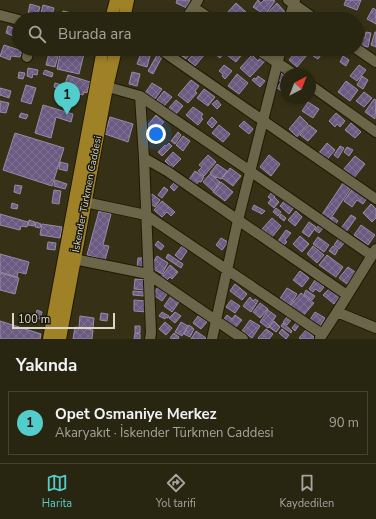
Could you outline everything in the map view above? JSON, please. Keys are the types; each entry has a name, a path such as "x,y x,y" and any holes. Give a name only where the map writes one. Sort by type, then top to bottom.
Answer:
{"main road":[{"path":"113,12 116,0"},
{"path":"125,12 128,0"},
{"name":"İskender Türkmen Caddesi","path":"60,339 85,202 102,85 103,56"},
{"name":"İskender Türkmen Caddesi","path":"49,339 102,85 113,56"}],"street":[{"path":"290,12 292,1 306,12"},
{"path":"196,4 204,12"},
{"path":"0,16 12,19"},
{"path":"364,54 376,62"},
{"path":"170,56 376,199"},
{"path":"268,56 286,68"},
{"path":"212,339 238,220 279,56"},
{"path":"85,202 146,215 321,336 374,252 250,171 140,96 102,85"},
{"path":"316,89 376,132"},
{"path":"140,96 144,158 148,274 154,337"},
{"path":"144,158 167,171 347,295"},
{"path":"74,259 148,274 243,339"},
{"path":"337,312 376,328"}],"building":[{"path":"177,0 190,0 187,8 176,3"},
{"path":"258,0 261,3 264,0 275,1 267,12 260,12 253,7"},
{"path":"346,0 361,0 357,10 344,5"},
{"path":"236,3 246,12 228,12"},
{"path":"277,3 285,12 269,12"},
{"path":"30,4 40,7 38,12 28,12"},
{"path":"43,5 54,8 53,12 41,12"},
{"path":"373,8 376,10 376,24 367,19"},
{"path":"8,26 12,28 12,36 6,33"},
{"path":"366,32 371,33 368,47 364,46"},
{"path":"376,32 376,47 371,45"},
{"path":"4,45 12,48 12,56 20,56 20,57 11,56 10,60 0,56"},
{"path":"48,56 58,56 55,67 46,65"},
{"path":"60,56 84,56 79,74 57,69"},
{"path":"140,56 150,56 147,67 137,64"},
{"path":"156,56 162,57 153,74 148,71"},
{"path":"192,56 203,56 195,66 188,60"},
{"path":"228,56 241,56 236,62"},
{"path":"251,56 258,61 261,57 265,61 250,77 240,68"},
{"path":"292,56 306,56 297,67 289,60"},
{"path":"313,56 320,56 318,59"},
{"path":"343,56 349,60 346,66 340,62"},
{"path":"224,65 232,71 225,79 222,76 223,74 219,71"},
{"path":"359,65 366,70 357,81 350,76"},
{"path":"28,68 38,70 37,75 33,74 32,78 27,76"},
{"path":"45,70 53,73 52,77 43,74"},
{"path":"19,72 25,73 23,79 18,78"},
{"path":"132,72 140,74 137,86 129,84"},
{"path":"237,74 248,83 239,94 228,86"},
{"path":"280,74 280,81 277,79"},
{"path":"68,75 90,82 87,93 84,92 83,95 63,90"},
{"path":"258,76 265,81 260,87 252,80 254,78 256,79"},
{"path":"362,76 368,80 363,89 357,85"},
{"path":"191,80 199,86 195,91 197,93 188,103 178,95"},
{"path":"346,81 358,90 350,101 338,92"},
{"path":"55,83 62,85 61,89 54,87"},
{"path":"152,83 162,89 155,99 145,93"},
{"path":"26,85 36,88 31,104 21,101"},
{"path":"0,88 11,91 9,98 0,95"},
{"path":"204,89 215,97 208,106 197,98"},
{"path":"164,91 172,97 164,106 157,100"},
{"path":"364,92 372,98 364,107 356,101"},
{"path":"374,99 376,100 375,119 365,112"},
{"path":"176,100 183,106 176,114 169,108"},
{"path":"217,100 221,105 217,109 212,104"},
{"path":"0,101 9,103 6,113 0,112"},
{"path":"307,104 311,104 319,109 313,118 302,111"},
{"path":"43,105 73,114 71,122 56,117 51,138 35,133"},
{"path":"193,107 203,114 201,117 203,119 198,125 186,115"},
{"path":"21,113 28,115 26,119 19,117"},
{"path":"336,113 345,121 340,127 337,124 335,127 329,121"},
{"path":"156,115 164,122 154,133 147,126"},
{"path":"300,116 308,124 297,137 289,129"},
{"path":"110,117 133,124 128,142 105,134"},
{"path":"212,117 217,122 212,128 207,123"},
{"path":"244,121 253,129 249,134 239,126"},
{"path":"351,123 361,132 355,138 345,130"},
{"path":"219,125 230,134 223,142 212,133"},
{"path":"309,125 317,131 308,141 300,135"},
{"path":"178,132 181,135 175,144 171,141"},
{"path":"15,133 64,148 52,186 3,170"},
{"path":"183,136 190,141 183,151 176,145"},
{"path":"169,143 172,146 162,156 158,152"},
{"path":"327,143 335,150 325,162 317,155"},
{"path":"340,146 344,148 338,158 334,155"},
{"path":"347,147 353,150 349,156 344,152"},
{"path":"173,152 181,159 172,168 165,161"},
{"path":"208,155 216,162 204,176 198,171 202,167 199,165"},
{"path":"269,155 280,164 271,176 260,167"},
{"path":"355,156 365,164 353,179 343,170"},
{"path":"60,162 68,164 67,171 59,169"},
{"path":"217,164 227,171 221,179 216,178 210,173"},
{"path":"230,168 241,176 233,186 222,178"},
{"path":"195,171 204,177 201,182 199,181 195,186 188,181"},
{"path":"210,174 220,182 213,191 203,182"},
{"path":"55,180 67,184 65,189 54,186"},
{"path":"175,182 179,185 174,191 170,187"},
{"path":"221,182 233,192 225,201 213,192"},
{"path":"343,183 351,188 329,221 321,216"},
{"path":"15,185 22,186 20,194 14,192"},
{"path":"164,187 168,190 162,198 158,195"},
{"path":"353,188 367,198 363,204 357,200 352,207 344,201"},
{"path":"54,190 61,191 59,204 52,203"},
{"path":"272,192 276,195 274,197 279,202 274,208 268,203 271,199 268,197"},
{"path":"152,194 160,200 155,207 147,201"},
{"path":"285,200 294,207 289,214 280,206"},
{"path":"162,201 175,212 171,216 167,212 162,217 154,210"},
{"path":"12,203 18,205 17,209 11,208"},
{"path":"371,204 376,209 376,218 372,222 363,213"},
{"path":"254,205 265,211 262,214 252,209"},
{"path":"276,208 281,212 278,216 273,212"},
{"path":"99,211 111,214 103,245 109,246 105,260 87,255"},
{"path":"296,211 302,217 295,226 288,220"},
{"path":"0,214 28,222 27,227 21,226 20,230 0,225"},
{"path":"281,214 286,218 284,221 279,217"},
{"path":"351,215 356,218 346,232 341,228"},
{"path":"333,217 338,221 334,226 329,222"},
{"path":"272,218 281,226 272,237 262,229"},
{"path":"29,220 35,222 34,226 28,225"},
{"path":"36,222 41,224 40,228 35,227"},
{"path":"309,222 316,227 309,237 302,232"},
{"path":"42,224 62,227 60,238 40,235"},
{"path":"320,224 323,228 319,233 315,230"},
{"path":"361,225 375,235 368,245 354,235"},
{"path":"286,230 291,233 285,240 287,242 284,245 278,241"},
{"path":"300,236 309,244 302,252 293,244"},
{"path":"318,237 329,245 324,252 313,244"},
{"path":"221,238 228,242 222,250 216,245"},
{"path":"339,238 345,242 339,249 334,245"},
{"path":"158,241 164,246 161,250 155,245"},
{"path":"48,242 56,243 55,250 47,249"},
{"path":"182,246 187,251 181,260 175,255"},
{"path":"313,246 324,255 317,263 307,254"},
{"path":"333,246 338,250 335,255 329,251"},
{"path":"0,254 29,262 26,274 18,272 17,277 0,272"},
{"path":"168,254 183,264 181,268 166,258"},
{"path":"327,255 343,267 336,277 319,265"},
{"path":"157,256 168,263 162,274 150,267"},
{"path":"138,258 146,258 146,268 137,268"},
{"path":"170,265 178,272 172,279 170,277 166,281 161,277"},
{"path":"348,267 355,272 347,284 339,278"},
{"path":"300,271 309,278 302,287 293,280"},
{"path":"0,273 19,278 15,294 0,290"},
{"path":"135,279 146,280 145,290 134,289"},
{"path":"315,280 324,287 320,292 315,289 313,292 309,289"},
{"path":"235,284 247,294 242,300 230,291"},
{"path":"158,287 167,294 162,301 152,294"},
{"path":"287,288 297,294 289,307 279,300"},
{"path":"330,288 340,296 334,304 323,295"},
{"path":"306,290 315,296 312,300 304,294"},
{"path":"133,291 144,292 144,296 133,295"},
{"path":"301,293 314,303 303,316 290,306"},
{"path":"171,296 179,302 172,312 164,306"},
{"path":"250,297 253,301 255,299 258,301 251,312 243,306"},
{"path":"134,300 147,301 147,312 134,311"},
{"path":"231,300 240,306 235,313 226,307"},
{"path":"260,303 268,309 260,318 253,312"},
{"path":"37,310 42,312 40,319 35,317"},
{"path":"268,310 276,316 268,328 260,322"},
{"path":"162,312 169,316 168,318 166,317 165,319 159,316"},
{"path":"175,312 181,316 175,323 169,318"},
{"path":"315,312 325,318 319,328 309,321"},
{"path":"101,313 108,314 107,321 100,320"},
{"path":"227,315 232,319 235,315 242,320 235,328 224,319"},
{"path":"80,316 94,318 93,328 79,327"},
{"path":"198,316 207,322 201,329 193,323"},
{"path":"287,317 291,320 287,325 283,322"},
{"path":"250,320 260,326 252,338 242,331"},
{"path":"0,321 41,334 40,339 0,339"},
{"path":"274,321 280,327 276,332 269,327"},
{"path":"165,322 172,328 166,335 159,329"},
{"path":"181,322 188,326 182,336 175,332"},
{"path":"283,323 292,331 291,333 281,326"},
{"path":"296,323 299,325 295,331 292,328"},
{"path":"189,325 194,329 190,337 184,334"},
{"path":"135,326 140,326 140,333 135,333"},
{"path":"75,327 93,330 92,339 73,339"},
{"path":"266,329 273,334 269,339 259,339 258,338"},
{"path":"282,329 289,335 286,339 279,333"},
{"path":"306,330 315,338 314,339 299,338"},
{"path":"196,331 206,338 206,339 191,339"},
{"path":"135,333 140,334 140,339 134,339"},
{"path":"174,333 179,337 178,339 170,338"}],"place":[{"name":"Opet Osmaniye Merkez","path":"67,115"}]}
